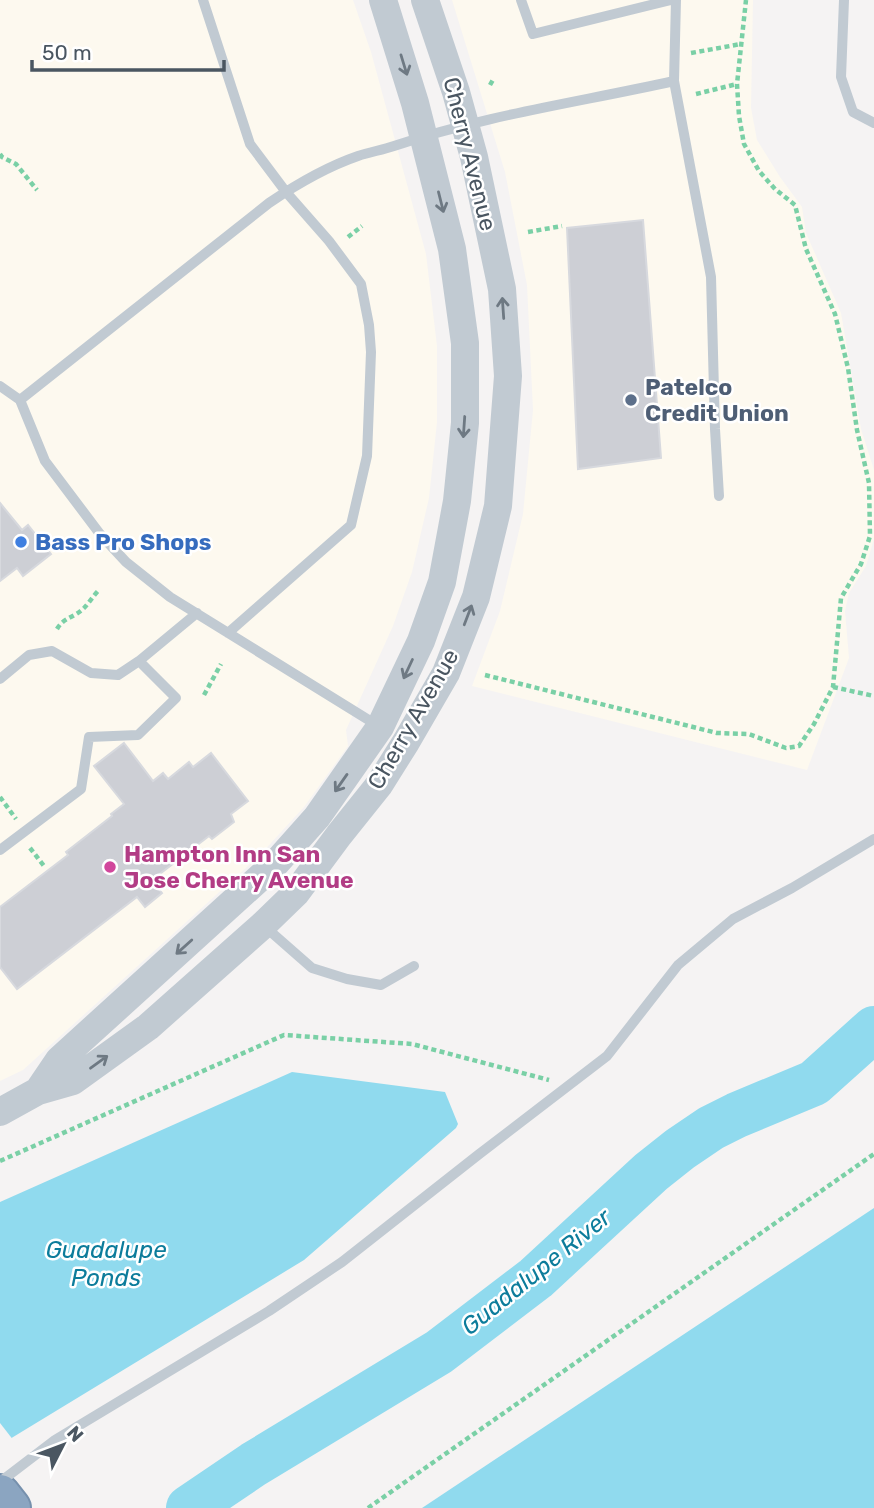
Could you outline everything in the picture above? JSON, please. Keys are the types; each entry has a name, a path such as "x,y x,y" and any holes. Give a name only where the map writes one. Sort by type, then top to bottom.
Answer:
{"highway":[{"path":"0,1494 11,1508"}],"street":[{"name":"Cherry Avenue","path":"0,1112 38,1091 73,1081 148,1027 263,925 296,892 379,785 421,641 442,582 457,500 465,423 465,343 454,262 424,136 383,0"},
{"name":"Cherry Avenue","path":"38,1091 59,1060 276,863 393,734 446,673 475,597 498,506 508,376 502,289 465,124 425,0"}],"lane":[{"path":"203,0 250,144 361,284 371,352 367,456 351,526 228,633"},
{"path":"521,0 533,34 673,0 674,81 711,277 719,496"},
{"path":"844,0 841,77 853,112 874,123"},
{"path":"20,400 269,203 330,167 465,124 674,81"},
{"path":"0,386 20,400 45,461 100,534 126,562 161,591 393,734"},
{"path":"0,679 29,655 52,651 91,673 118,675 197,613"},
{"path":"0,850 81,789 89,737 138,735 176,698 139,661"},
{"path":"0,1482 55,1440 269,1311 342,1262 607,1056 678,965 733,919 792,888 874,839"},
{"path":"263,925 312,968 347,979 381,985 414,966"}],"path":[{"path":"485,674 717,733 749,734 786,748 799,746 833,687 841,598 861,564 870,536 869,483 835,314 806,249 795,205 775,189 759,171 744,144 737,85 746,0"},
{"path":"690,53 741,44"},
{"path":"490,85 494,78"},
{"path":"696,94 737,85"},
{"path":"0,154 16,164 37,191"},
{"path":"347,238 362,226"},
{"path":"528,232 562,226"},
{"path":"57,629 62,620 74,616 99,590"},
{"path":"204,695 220,664"},
{"path":"833,687 874,696"},
{"path":"0,797 16,819"},
{"path":"29,848 44,866"},
{"path":"0,1161 284,1035 412,1044 568,1086"},
{"path":"368,1508 874,1154"}],"shaded area":[{"path":"0,0 353,0 371,52 426,254 437,346 437,422 429,498 412,572 393,626 346,730 348,746 304,807 260,855 23,1070 0,1081"},
{"path":"452,0 753,0 751,108 757,140 802,207 806,233 841,313 861,429 874,470 874,539 866,566 849,593 845,611 849,658 807,770 472,686 500,611 523,514 533,410 527,285 505,172"}],"water":[{"name":"Guadalupe Ponds","path":"292,1072 445,1092 458,1124 304,1260 0,1445 0,1202"},
{"path":"874,1208 874,1508 422,1508"}],"pier":[{"path":"0,1423 14,1441 0,1448"}],"building":[{"path":"643,220 661,458 578,469 567,228"},
{"name":"Bass Pro Shops","path":"0,503 22,530 28,525 51,554 23,576 17,568 0,581"},
{"name":"Hampton Inn San Jose Cherry Avenue","path":"124,743 153,781 163,773 168,779 189,762 193,767 211,753 248,801 231,814 234,822 212,839 209,836 152,880 162,893 145,907 137,897 17,989 0,967 0,907 68,855 66,852 124,804 94,766"}],"waterway":[{"name":"Guadalupe River","path":"189,1508 254,1464 439,1352 536,1278 651,1172 680,1149 711,1128 737,1115 814,1083 874,1029"}],"place":[{"name":"Patelco Credit Union","path":"631,400"},
{"name":"Bass Pro Shops","path":"21,542"},
{"name":"Hampton Inn San Jose Cherry Avenue","path":"110,867"}]}
